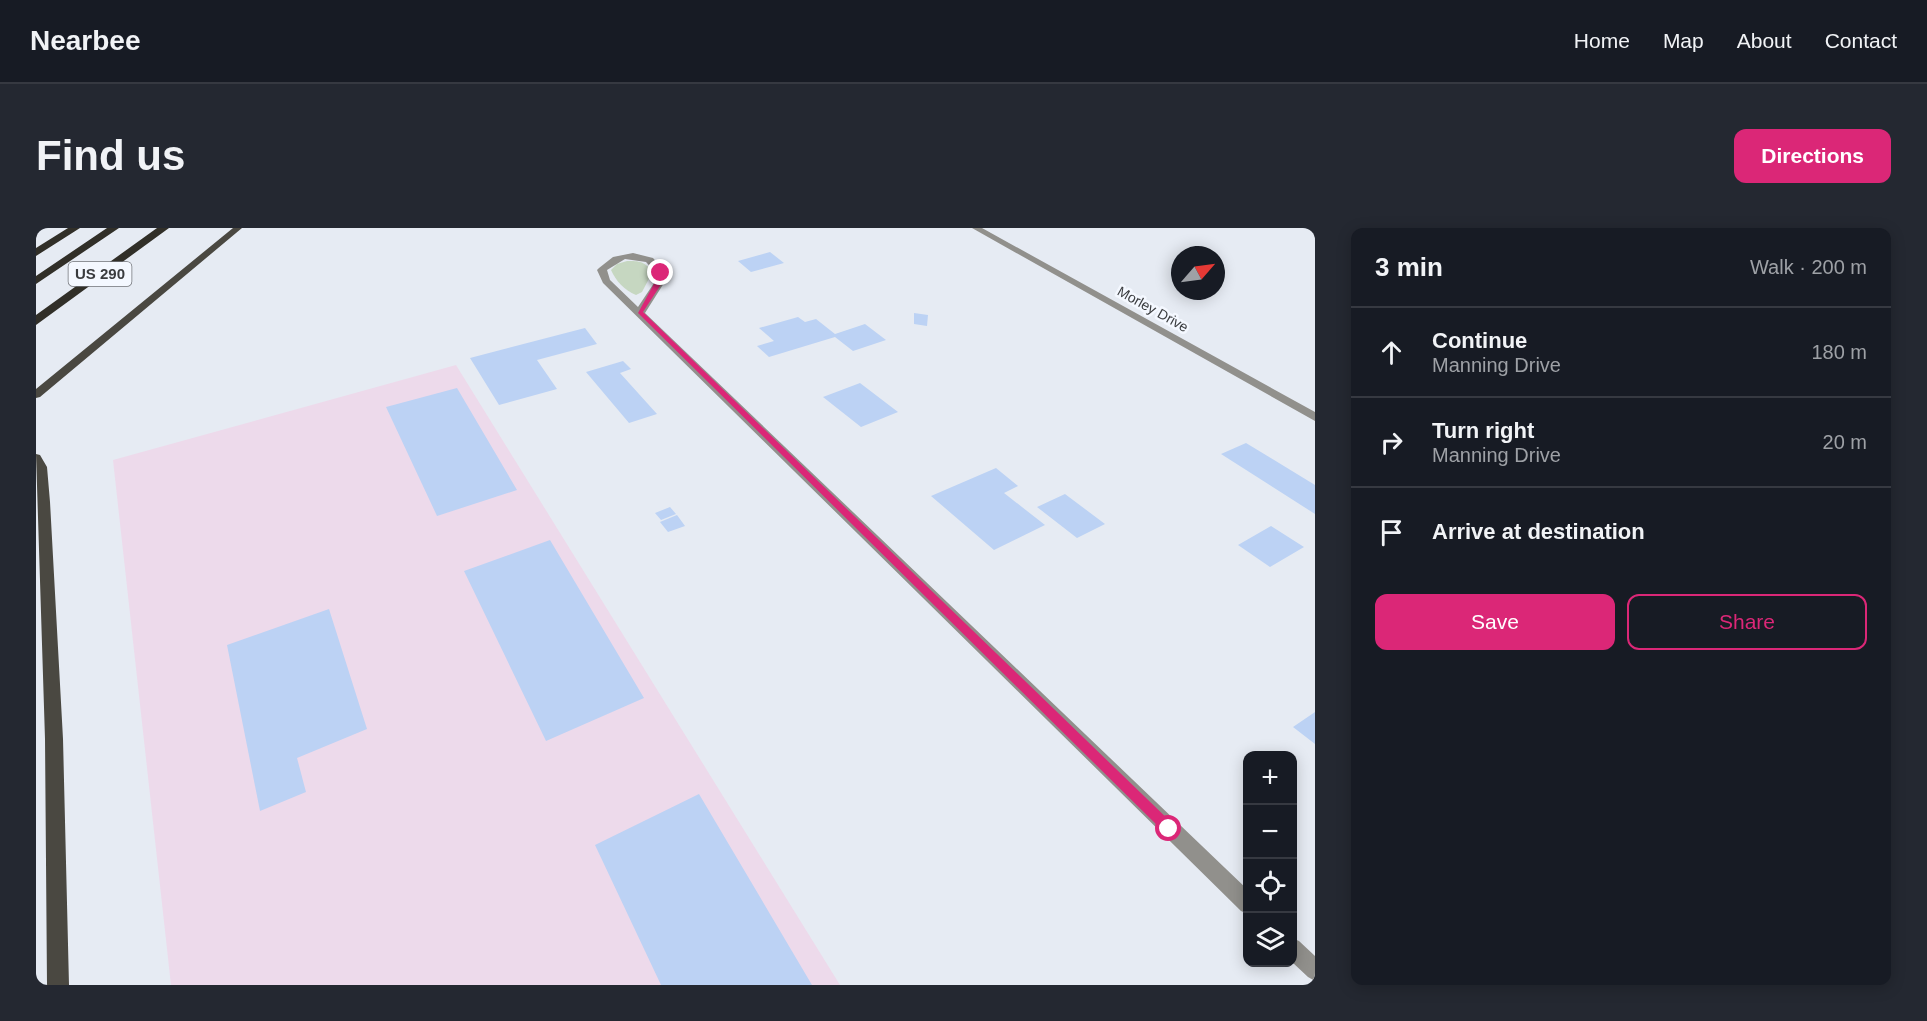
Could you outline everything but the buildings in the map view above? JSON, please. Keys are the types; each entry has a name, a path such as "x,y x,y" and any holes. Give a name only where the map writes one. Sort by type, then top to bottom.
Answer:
{"highway":[{"path":"36,254 75,228"},
{"path":"36,281 114,228"},
{"name":"US 290","path":"36,321 164,228"}],"main road":[{"path":"36,395 238,228"},
{"path":"36,458 40,467 43,502 53,728 58,985"}],"street":[{"name":"Morley Drive","path":"976,228 1315,417"},
{"path":"640,312 659,283 661,273 656,263 644,257 625,256 610,261 602,270 606,281 1243,899"},
{"path":"1297,952 1315,970"}],"shaded area":[{"path":"456,365 840,985 171,985 113,460"}],"green space":[{"path":"627,261 642,262 652,273 642,292 636,295 621,285 611,270 617,264"}],"route":[{"path":"661,273 659,283 640,312 1169,829"}]}
